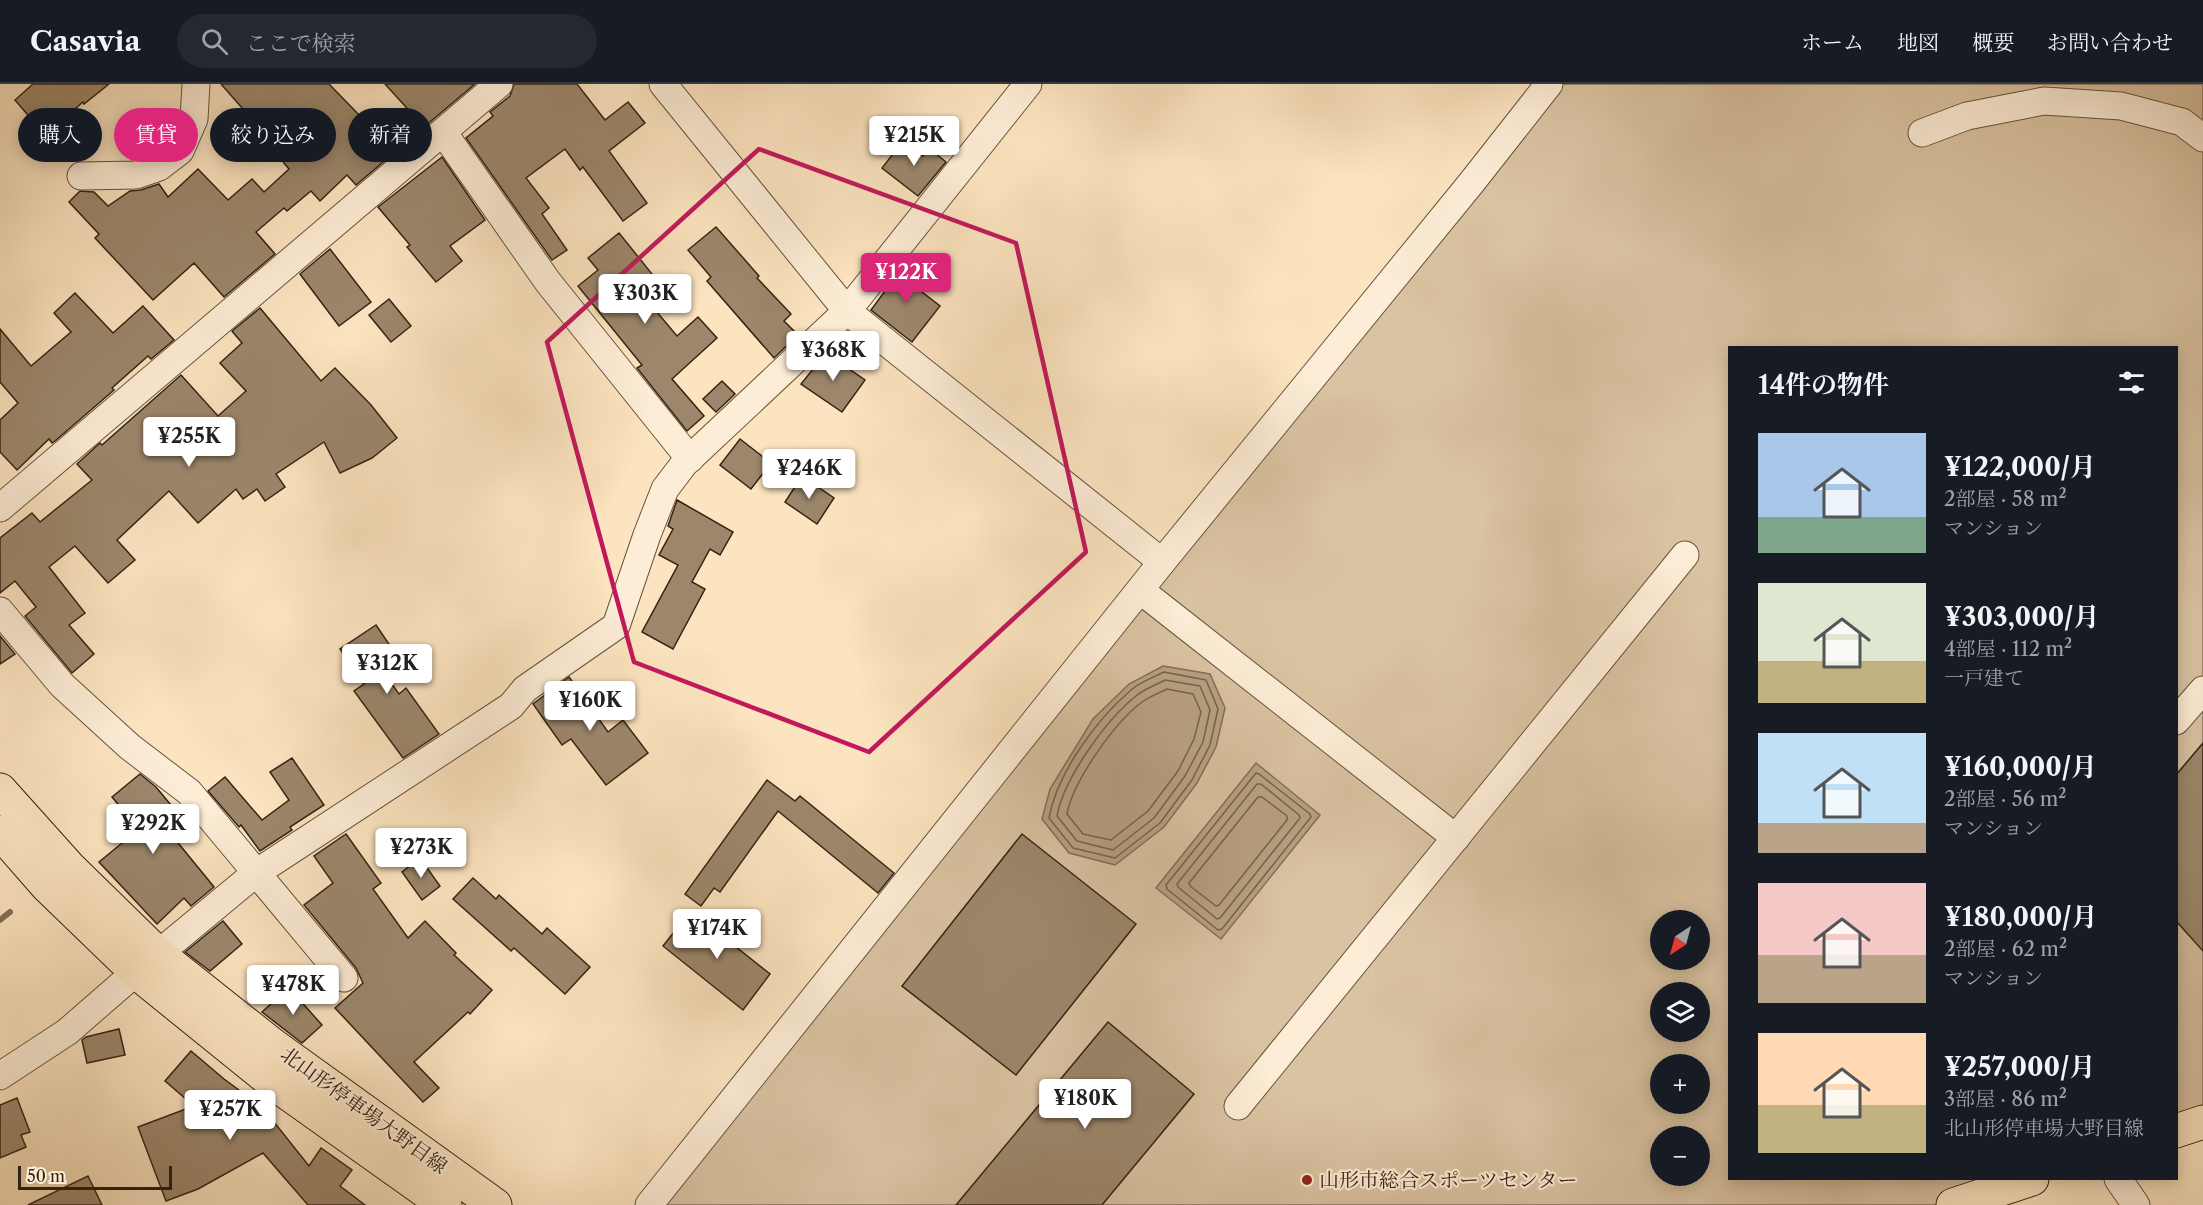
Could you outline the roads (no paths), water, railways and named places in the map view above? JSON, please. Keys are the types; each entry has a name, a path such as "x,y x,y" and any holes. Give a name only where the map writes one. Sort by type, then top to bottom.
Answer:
{"main road":[{"name":"北山形停車場大野目線","path":"0,790 69,867 147,963 272,1082 445,1205"},
{"name":"北山形停車場大野目線","path":"0,832 47,886 147,963 274,1046 495,1205"},
{"path":"2178,1130 2203,1122"},
{"path":"1953,1205 2014,1190"}],"street":[{"path":"81,176 136,175 159,167 180,151 194,119 196,84"},
{"path":"0,508 499,84"},
{"path":"663,84 847,311 1162,562"},
{"path":"0,1076 67,1032 256,873 511,706 525,689 616,626 665,489 690,459 847,311 1028,84"},
{"path":"649,1205 1162,562 1472,182 1549,84"},
{"path":"1922,133 1967,116 2044,101 2121,106 2182,122 2203,138"},
{"path":"443,132 548,282 690,459"},
{"path":"1238,1106 1685,555"},
{"path":"1140,590 1456,838"},
{"path":"0,611 62,685 130,747 189,792 344,978"},
{"path":"2178,719 2203,690"},
{"path":"2119,1180 2136,1205"}],"water":[{"path":"1163,666 1210,674 1225,708 1216,747 1197,783 1164,827 1115,865 1069,853 1042,819 1050,789 1093,719 1129,684"},
{"path":"1256,763 1320,815 1221,939 1156,888"}],"waterway":[{"path":"0,920 10,912"}],"place":[{"name":"山形市総合スポーツセンター","path":"1307,1180"}]}
